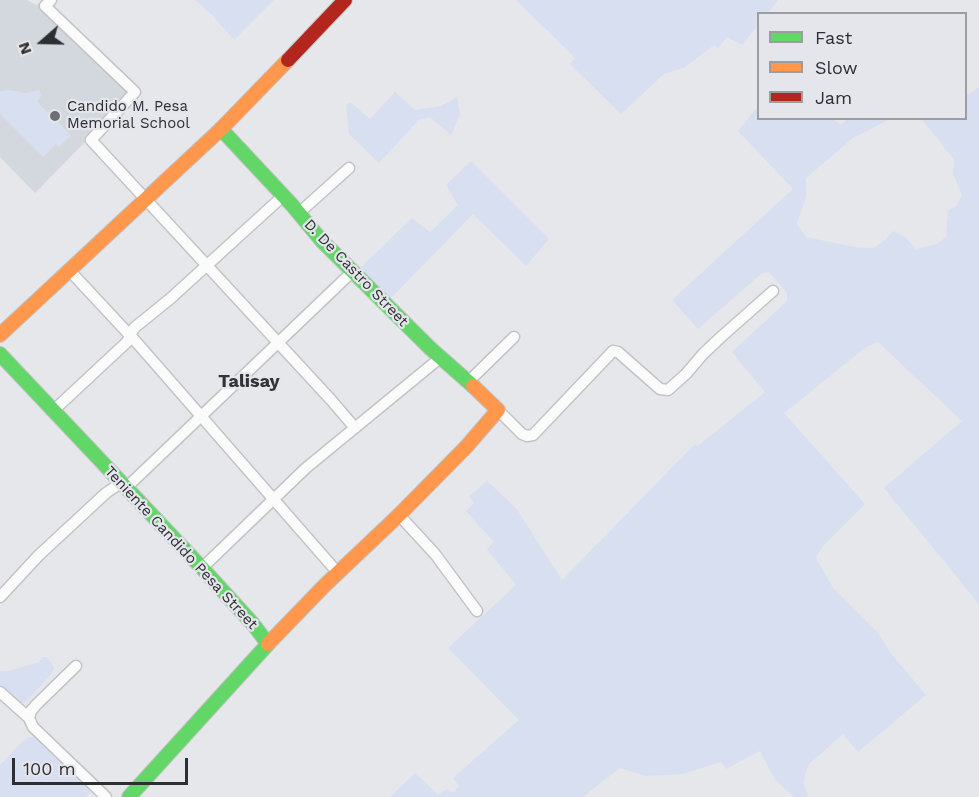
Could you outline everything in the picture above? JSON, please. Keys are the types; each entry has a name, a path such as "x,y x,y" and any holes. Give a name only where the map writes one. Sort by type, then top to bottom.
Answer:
{"street":[{"path":"51,0 45,6 134,90 133,97 91,141 146,198 196,256 208,266 355,428"},
{"path":"0,335 221,129 345,0"},
{"name":"D. De Castro Street","path":"221,129 352,272 440,358 498,410"},
{"path":"298,213 349,168"},
{"path":"54,410 126,342 134,328 208,266 283,196"},
{"path":"70,271 201,415 338,573"},
{"path":"0,597 45,549 109,491 124,485 279,343 352,272"},
{"path":"268,644 315,594 399,515 476,436 498,410 522,434 533,435 613,351 618,352 660,389 668,390 709,348 773,291"},
{"path":"468,382 514,337"},
{"name":"Teniente Candido Pesa Street","path":"0,354 202,568 268,644 129,797"},
{"path":"202,568 306,468 440,358"},
{"path":"399,515 435,554 477,611"},
{"path":"29,718 36,705 76,666"},
{"path":"0,692 29,718 33,727 106,797"}],"shaded area":[{"name":"Candido M. Pesa Memorial School","path":"0,0 27,0 36,5 43,1 130,90 86,141 35,193 0,157"},
{"path":"195,0 274,0 234,40"},
{"path":"516,0 778,0 769,12 757,12 757,26 742,45 727,37 718,48 714,45 684,68 664,74 621,114 570,64 575,58"},
{"path":"979,87 979,604 884,488 962,421 878,342 866,347 784,413 865,504 823,546 816,558 833,588 879,634 889,651 926,695 858,752 843,734 809,764 804,784 808,797 794,797 775,780 760,751 726,769 721,762 683,774 646,776 620,768 583,797 390,797 415,773 438,795 447,789 453,793 459,786 453,778 519,720 448,648 516,585 487,549 494,542 466,511 474,503 469,496 487,481 516,508 562,580 695,444 698,446 765,392 732,352 787,301 787,293 769,272 762,273 698,329 672,300 793,189 738,131 757,107 757,120 834,120 841,125 846,120 888,120 853,138 806,178 806,197 797,224 806,237 853,247 874,248 893,231 905,237 916,249 937,244 946,237 948,211 957,205 962,195 953,174 954,160 923,120 967,120 967,93"},
{"path":"39,90 42,95 37,102 71,135 59,147 56,144 43,157 0,114 0,91 25,93"},
{"path":"395,92 415,110 441,106 457,97 460,115 451,135 430,117 419,120 379,163 349,134 346,105 350,102 370,119"},
{"path":"471,161 549,239 526,266 473,214 389,300 358,270 412,218 430,232 458,205 446,185"},
{"path":"42,657 47,657 54,667 53,672 30,698 23,703 19,702 0,684 0,671 9,671 39,662"},
{"path":"29,737 36,737 93,790 86,797 0,797 0,765"}],"traffic: fast":[{"path":"221,129 292,205 322,241 431,349 473,386"},
{"path":"0,354 202,568 268,644 129,797"}],"traffic: slow":[{"path":"0,335 221,129 288,60"},
{"path":"268,644 467,446 498,410 473,386"}],"traffic: jam":[{"path":"288,60 345,0"}],"place":[{"name":"Candido M. Pesa Memorial School","path":"55,116"}],"district":[{"name":"Talisay","path":"249,382"}]}
